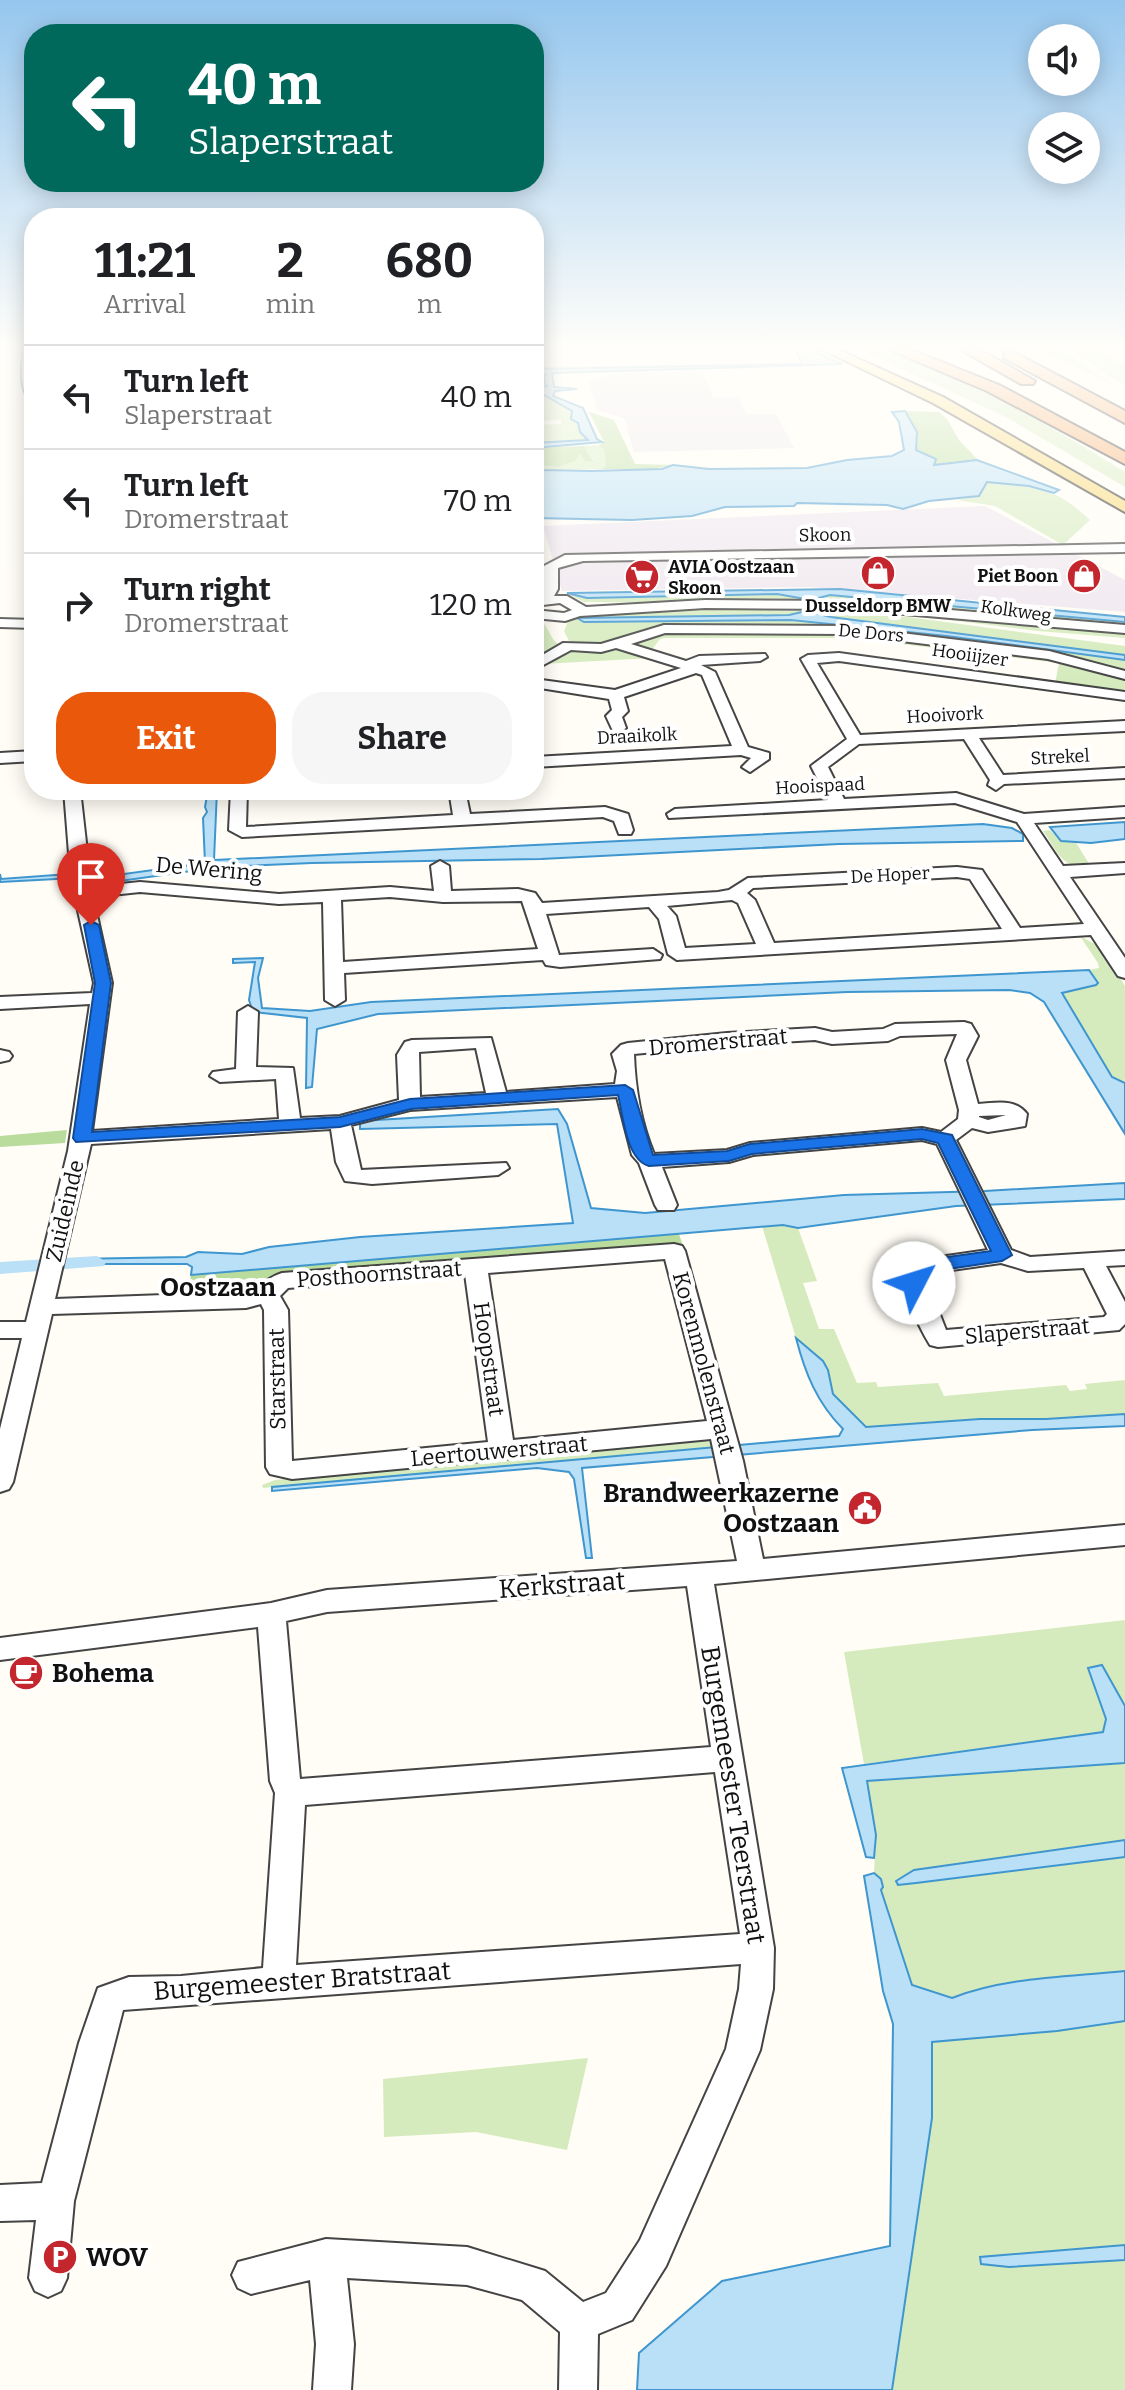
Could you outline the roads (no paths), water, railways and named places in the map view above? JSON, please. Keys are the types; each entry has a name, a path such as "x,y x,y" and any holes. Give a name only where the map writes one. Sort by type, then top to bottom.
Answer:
{"main road":[{"path":"1040,459 1125,507"},
{"path":"1058,459 1125,496"}],"street":[{"name":"Skoon","path":"559,603 551,566 565,559 583,557 1125,548"},
{"name":"Kolkweg","path":"559,603 897,608 1125,629"},
{"path":"556,635 559,603"},
{"name":"Kolkweg","path":"759,605 918,616 1125,643"},
{"path":"0,620 24,621"},
{"path":"544,621 568,646"},
{"name":"De Dors","path":"616,644 664,629 844,630 1049,655 1125,675"},
{"path":"544,660 568,646 601,648 616,644 708,672 742,750 763,756 750,767"},
{"path":"544,684 616,695 692,667 699,660 760,657"},
{"name":"Hooiijzer","path":"855,740 808,659 839,657 1125,697"},
{"path":"616,695 620,711 614,716 618,728"},
{"name":"Hooivork","path":"855,740 1123,728"},
{"path":"968,734 999,788"},
{"path":"839,805 819,766 855,740"},
{"name":"Draaikolk","path":"544,761 742,750"},
{"path":"0,758 24,757"},
{"name":"Strekel","path":"999,788 1125,773"},
{"name":"Hooispaad","path":"967,801 999,788"},
{"name":"Hooispaad","path":"675,814 956,798 1029,828"},
{"name":"Zuideinde","path":"0,1482 82,1138 101,998 103,972 80,881 73,800"},
{"path":"238,800 237,830 242,832 605,812 622,818 625,830"},
{"path":"459,800 462,819"},
{"path":"1125,812 1029,828 1125,972"},
{"path":"440,866 443,897"},
{"path":"1058,872 1125,868"},
{"name":"De Hoper","path":"656,901 735,894 748,883 957,872 976,874 1015,935"},
{"name":"De Wering","path":"80,881 259,899 390,892 443,897 518,894 529,897 536,909 656,901"},
{"path":"735,894 746,900 768,950"},
{"path":"332,896 335,1000"},
{"path":"656,901 660,912 667,916 677,954 1095,929"},
{"path":"536,909 553,961 653,955"},
{"path":"336,968 549,954"},
{"path":"0,1003 101,998"},
{"path":"246,1074 248,1012"},
{"name":"Dromerstraat","path":"649,1161 643,1155 625,1090 627,1071 622,1054 628,1049 727,1039 815,1034 832,1038 888,1035 895,1030 964,1028 968,1036 956,1060 969,1115"},
{"path":"410,1104 407,1055 412,1046 484,1042 497,1098"},
{"path":"220,1076 286,1072 290,1124"},
{"path":"82,1138 340,1122 410,1104 625,1090"},
{"path":"945,1139 969,1115 988,1126 1018,1122 1017,1114"},
{"path":"340,1122 347,1162 353,1176 498,1168"},
{"path":"666,1205 649,1161 729,1156 750,1149 922,1134 945,1139"},
{"path":"945,1139 1002,1255"},
{"name":"Posthoornstraat","path":"0,1330 39,1319 246,1300 267,1294 282,1281 674,1251"},
{"name":"Korenmolenstraat","path":"674,1251 724,1444 752,1570"},
{"name":"Slaperstraat","path":"1092,1261 1120,1315 1111,1324 938,1339 914,1283 912,1268 1002,1255 1028,1264 1125,1258"},
{"name":"Hoopstraat","path":"476,1267 502,1451"},
{"name":"Starstraat","path":"267,1294 276,1310 279,1467"},
{"name":"Leertouwerstraat","path":"279,1467 292,1470 502,1451 724,1444"},
{"name":"Kerkstraat","path":"0,1649 271,1614 327,1601 699,1575 1125,1535"},
{"name":"Burgemeester Teerstraat","path":"579,2323 619,2307 653,2253 743,2050 756,1989 758,1948 699,1575"},
{"path":"271,1614 285,1781 290,1793 279,1982"},
{"path":"290,1793 729,1758"},
{"name":"Burgemeester Bratstraat","path":"56,2201 110,1999 129,1993 181,1992 279,1982 758,1948"},
{"path":"0,2203 56,2201 48,2278"},
{"path":"326,2258 335,2344 332,2390"},
{"path":"251,2275 326,2258 467,2266 532,2284 579,2323 578,2390"}],"water":[{"path":"935,459 934,465 977,460 1059,490 1054,493 1029,486 987,482 979,496 929,501 903,509 887,505 797,503 794,506 725,507 692,516 632,520 544,518 544,470 662,469 673,465 709,469 807,468 847,460"},
{"path":"840,589 1125,617 1125,622 830,595 811,600 777,594 587,598 567,593"},
{"path":"806,611 831,617 1125,655 1125,660 947,636 791,620 584,622 577,618 789,615"},
{"path":"206,800 217,800 214,860 983,824 1012,828 1023,834 1023,841 839,844 541,859 312,863 220,867 113,882 94,877 0,882 0,874 1,879 69,874 102,877 205,863"},
{"path":"1125,822 1125,839 1091,843 1061,841 1050,827"},
{"path":"263,958 258,978 262,1008 310,1011 371,1002 1089,970 1098,983 1096,985 1062,993 1112,1077 1125,1083 1125,1134 1044,1002 1030,993 1009,990 847,992 378,1014 317,1029 312,1087 306,1088 307,1018 253,1012 249,1000 255,962 233,963 233,959"},
{"path":"558,1109 567,1124 591,1208 645,1213 844,1195 1125,1183 1125,1199 956,1206 798,1228 783,1225 191,1275 192,1267 187,1264 72,1264 73,1259 186,1257 198,1252 242,1254 269,1247 360,1237 573,1223 557,1124 360,1129 360,1121"},
{"path":"796,1338 823,1361 833,1394 866,1427 1125,1414 1125,1426 1032,1430 582,1468 592,1558 586,1558 574,1479 569,1472 537,1468 272,1491 272,1487 839,1436 843,1429 813,1387"},
{"path":"1102,1665 1125,1706 1125,1763 867,1781 876,1835 874,1858 866,1857 842,1768 1103,1732 1106,1719 1088,1668"},
{"path":"1125,1840 1125,1857 898,1885 896,1881 914,1870"},
{"path":"874,1873 881,1879 881,1890 912,1985 952,1998 1015,1982 1125,1971 1125,2021 1057,2031 932,2042 932,2118 892,2390 637,2390 639,2353 722,2281 890,2246 893,2024 883,1991 864,1876"},
{"path":"1125,2245 1125,2260 1009,2267 981,2264 980,2257"}],"waterway":[{"path":"0,1268 97,1262"}],"place":[{"name":"Dusseldorp BMW","path":"878,573"},
{"name":"Piet Boon","path":"1084,576"},
{"name":"AVIA Oostzaan Skoon","path":"642,577"},
{"name":"Brandweerkazerne Oostzaan","path":"865,1508"},
{"name":"Bohema","path":"26,1673"},
{"name":"WOV","path":"60,2257"}],"district":[{"name":"Oostzaan","path":"218,1287"}]}
